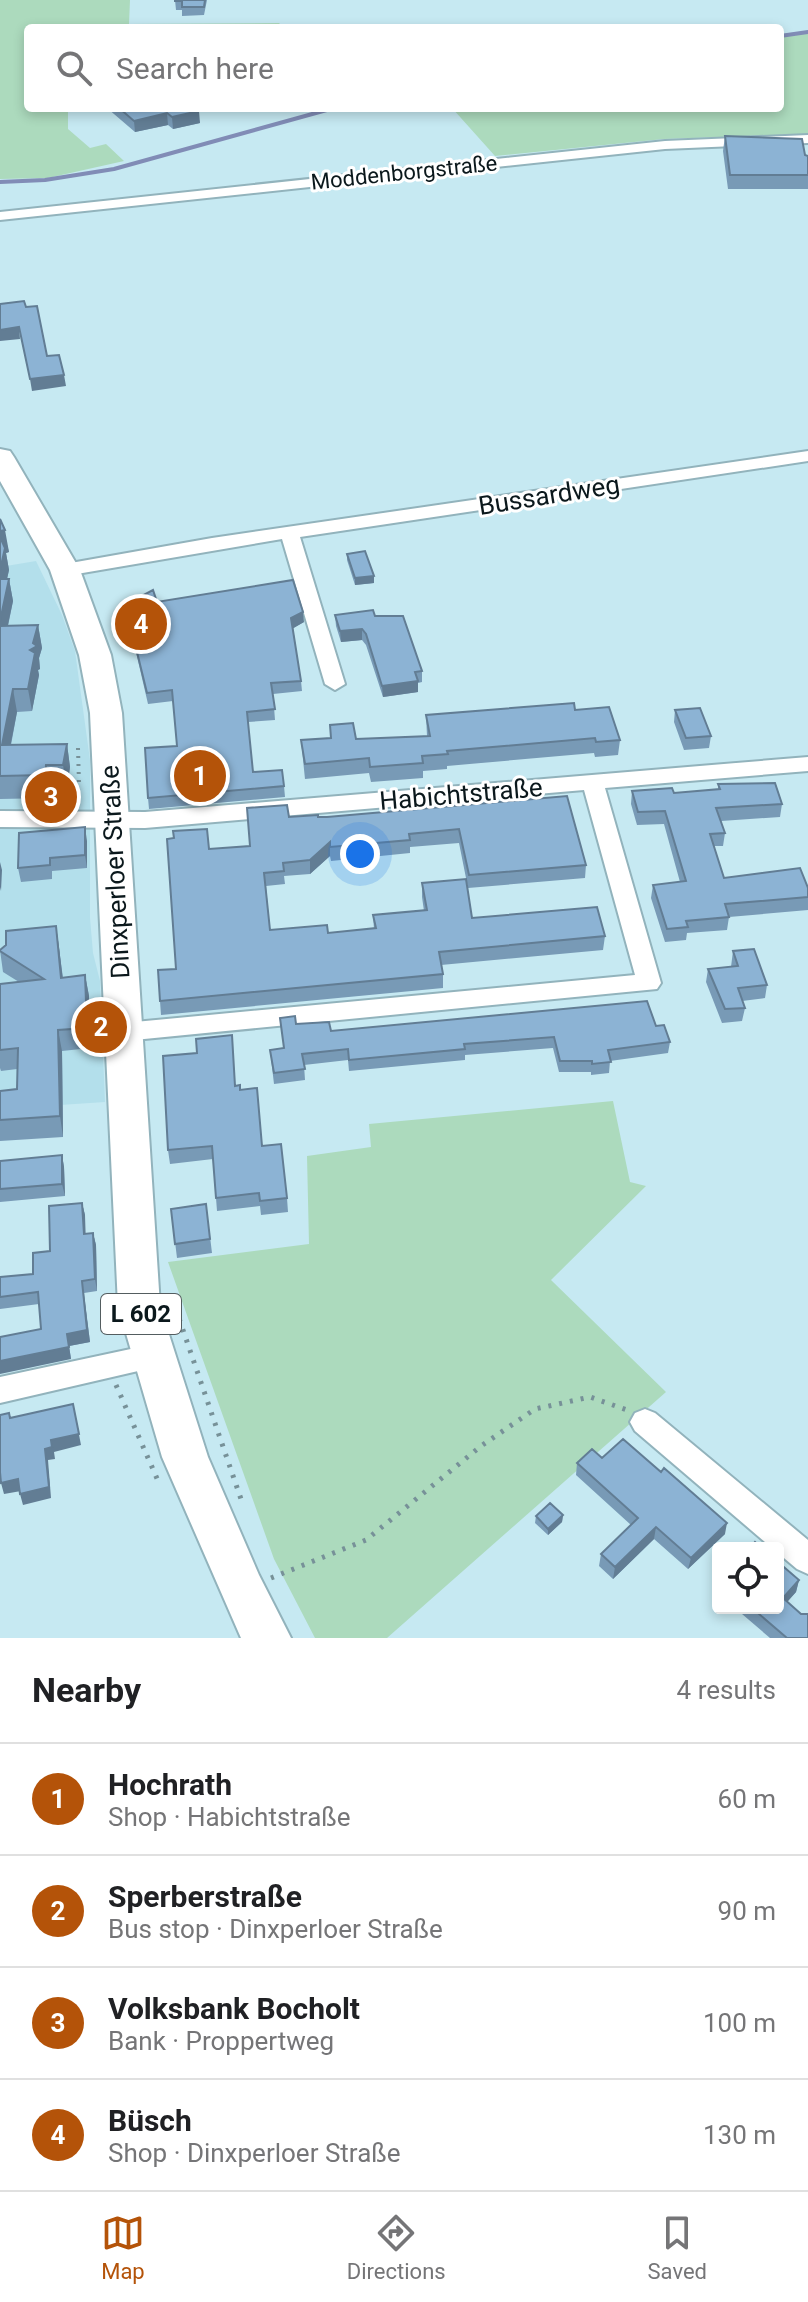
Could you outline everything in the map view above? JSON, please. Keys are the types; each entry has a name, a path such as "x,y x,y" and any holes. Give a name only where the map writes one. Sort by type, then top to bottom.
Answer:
{"main road":[{"name":"Dinxperloer Straße","path":"0,457 65,570 95,655 106,713 103,818 124,1032 139,1306 185,1457 242,1591 267,1638"}],"street":[{"name":"Moddenborgstraße","path":"0,216 650,146 808,139"},
{"name":"Bussardweg","path":"65,570 808,456"},
{"path":"290,534 335,684"},
{"name":"Habichtstraße","path":"0,819 145,820 808,764"},
{"path":"124,1032 649,983 593,783"},
{"path":"0,1390 154,1356"},
{"path":"645,1422 808,1559"}],"path":[{"path":"78,738 79,784 92,789 103,818"},
{"path":"242,1591 366,1540 481,1446 535,1409 590,1397 635,1412 645,1422"}],"shaded area":[{"path":"36,561 75,651 90,760 90,918 93,953 100,981 105,1102 0,1109 0,567"}],"green space":[{"path":"0,0 130,0 129,24 24,24 24,112 68,112 68,129 90,148 106,144 124,161 48,178 0,179"},
{"path":"279,23 280,24 129,24"},
{"path":"808,32 808,134 664,139 495,156 456,112 784,112 784,35"},
{"path":"613,1101 630,1182 646,1186 551,1280 666,1392 387,1638 315,1638 274,1559 168,1262 309,1244 307,1156 371,1147 369,1124"}],"building":[{"path":"175,0 205,0 204,7 182,7 182,1"},
{"path":"124,112 194,112 172,117 167,113 134,121"},
{"path":"725,136 802,139 805,155 808,156 808,175 730,175"},
{"path":"24,301 26,307 37,306 47,356 59,355 64,375 30,379 19,327 0,330 0,304"},
{"path":"0,537 5,548 0,570"},
{"path":"365,551 374,576 355,578 347,554"},
{"path":"0,579 9,579 0,621"},
{"path":"293,580 303,612 291,618 301,681 271,683 275,709 247,712 253,772 282,770 284,786 148,798 145,748 177,746 172,690 147,693 127,611 136,599 153,590 157,602"},
{"path":"373,610 375,616 403,616 422,671 415,672 418,681 382,686 366,634 362,629 340,631 335,615"},
{"path":"38,625 33,643 37,646 30,650 35,653 28,689 13,689 2,745 67,744 63,765 46,765 45,775 0,776 0,626"},
{"path":"574,703 575,710 609,707 620,740 596,742 595,738 447,751 448,754 422,756 423,763 370,767 369,758 305,764 301,740 331,738 330,725 353,723 356,739 430,736 426,715"},
{"path":"700,708 711,736 686,738 675,710"},
{"path":"775,783 782,804 716,808 725,833 710,834 724,878 800,868 808,897 725,904 729,917 686,921 688,927 667,929 653,885 686,881 665,811 638,812 632,791 672,788 674,793 720,789 718,784"},
{"path":"567,796 586,865 469,875 459,829 409,834 410,840 330,847 330,842 310,860 283,863 284,871 264,873 270,930 327,925 328,933 376,928 373,915 427,910 422,883 466,879 472,918 597,907 605,936 439,952 443,974 160,1001 158,970 176,969 167,839 174,838 173,831 207,829 209,849 250,846 247,808 287,805 289,817 327,817"},
{"path":"85,827 85,855 50,858 50,865 18,868 19,833"},
{"path":"56,926 61,978 85,975 87,1028 58,1030 60,1116 0,1120 0,1091 17,1089 18,1048 0,1050 0,984 44,979 0,950 6,945 6,931"},
{"path":"754,949 767,985 738,988 745,1008 725,1009 708,969 738,966 733,951"},
{"path":"647,1001 656,1026 664,1025 670,1042 608,1050 611,1062 560,1061 554,1037 464,1044 465,1049 349,1060 348,1049 302,1054 305,1069 274,1073 270,1050 284,1048 280,1018 295,1016 296,1024 329,1022 331,1031"},
{"path":"232,1035 235,1086 240,1085 240,1090 257,1088 262,1146 281,1144 287,1198 260,1201 259,1193 216,1198 212,1146 168,1150 163,1056 197,1053 196,1039"},
{"path":"62,1155 62,1184 0,1189 0,1161"},
{"path":"82,1203 84,1234 93,1233 95,1279 82,1281 87,1330 67,1334 69,1347 0,1361 0,1337 41,1329 38,1292 0,1297 0,1277 33,1274 33,1253 50,1251 49,1206"},
{"path":"206,1204 210,1239 175,1244 171,1209"},
{"path":"73,1404 79,1434 51,1440 52,1447 45,1449 49,1487 20,1494 18,1479 1,1483 0,1415 9,1413 10,1418"},
{"path":"623,1439 661,1472 664,1468 727,1523 691,1558 656,1527 615,1567 601,1554 638,1518 577,1463 592,1449 602,1458"},
{"path":"550,1503 563,1515 548,1529 536,1516"},
{"path":"784,1567 799,1580 784,1597"},
{"path":"784,1599 801,1614 808,1614 808,1638 787,1638 759,1614 784,1614"}],"waterway":[{"path":"784,35 808,32"},
{"path":"0,182 45,180 114,169 320,112"}],"place":[{"name":"Büsch","path":"141,624"},
{"name":"Hochrath","path":"200,776"},
{"name":"Volksbank Bocholt","path":"51,797"},
{"name":"Sperberstraße","path":"101,1027"}]}
